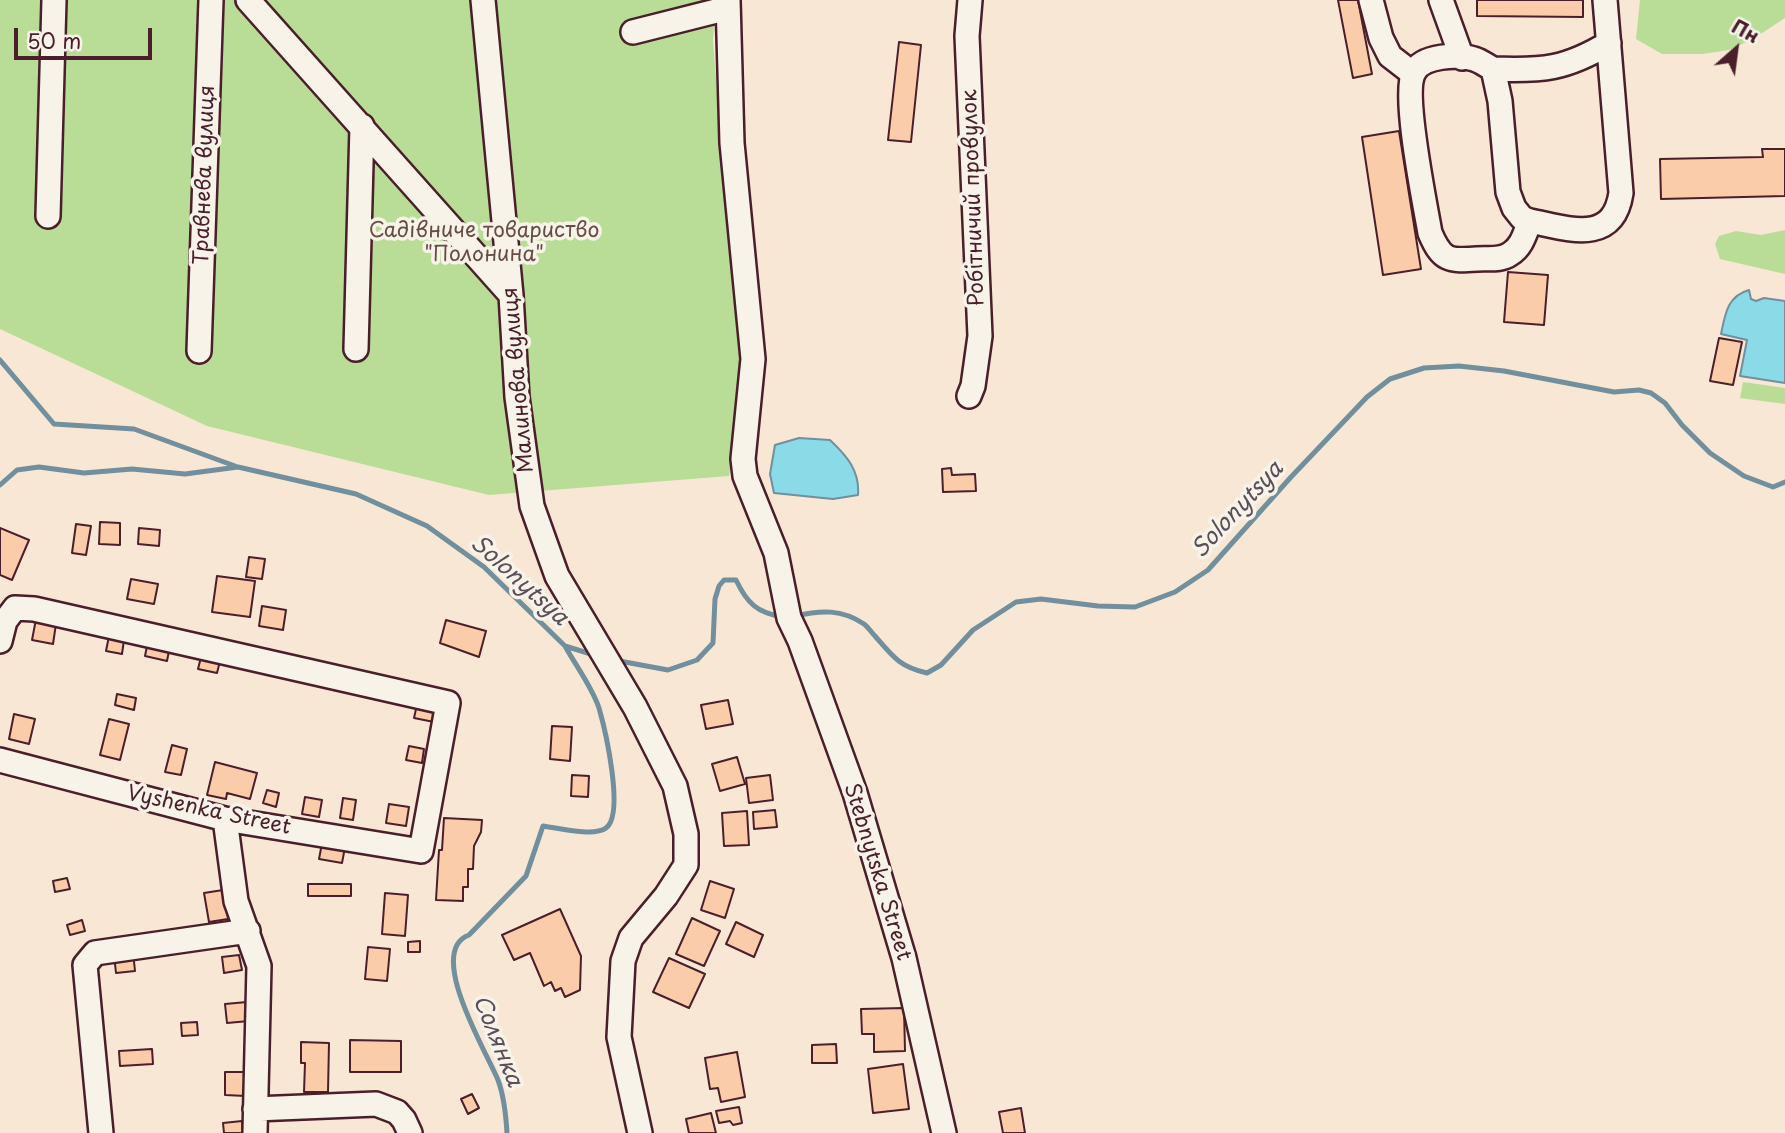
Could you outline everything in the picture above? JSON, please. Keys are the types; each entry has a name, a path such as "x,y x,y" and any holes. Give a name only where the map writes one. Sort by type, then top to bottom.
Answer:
{"street":[{"path":"48,216 54,0"},
{"name":"Травнева вулиця","path":"199,351 211,0"},
{"path":"248,0 511,295"},
{"name":"Малинова вулиця","path":"482,0 511,295 517,397 532,506 557,576 635,707 675,786 686,834 686,865 666,896 631,938 623,961 619,1037 640,1133"},
{"name":"Робітничий провулок","path":"969,396 973,386 980,336 967,36 970,0"},
{"path":"1371,0 1381,38 1390,57 1412,73"},
{"path":"1441,0 1462,58"},
{"path":"1493,69 1500,101 1508,192 1514,208 1522,218 1530,221 1590,231 1605,225 1619,205 1621,192 1605,0"},
{"path":"633,32 728,4"},
{"name":"Stebnytska Street","path":"728,4 732,143 753,359 743,459 745,476 776,553 789,618 800,641 862,818 904,958 944,1133"},
{"path":"1530,221 1521,245 1509,255 1463,262 1437,250 1430,233 1411,121 1412,73 1419,65 1432,58 1474,59 1493,69 1530,70 1562,66 1583,59 1609,43"},
{"path":"356,349 362,126"},
{"name":"Vyshenka Street","path":"0,641 5,621 15,608 34,609 448,703 421,850 225,819 0,760"},
{"path":"225,819 236,901 259,966 254,1133"},
{"path":"101,1133 85,965 95,953 248,931"},
{"path":"256,1109 376,1104 397,1112 410,1133"}],"green space":[{"name":"Садівниче товариство \"Полонина\"","path":"0,0 716,0 713,41 744,375 729,476 489,495 207,426 0,329"},
{"path":"1640,0 1785,0 1785,18 1753,39 1729,50 1702,54 1662,54 1636,39"},
{"path":"1785,230 1785,274 1720,259 1715,244 1719,236 1736,231 1761,235"},
{"path":"1743,382 1785,388 1785,404 1740,398"}],"water":[{"path":"1749,290 1751,299 1756,301 1764,298 1785,301 1785,383 1740,376 1747,340 1721,334 1732,302"},
{"path":"799,438 830,440 855,471 858,495 833,499 774,493 770,474 775,445"}],"building":[{"path":"1338,0 1358,0 1372,74 1353,78"},
{"path":"1477,0 1583,0 1583,17 1477,16"},
{"path":"899,42 921,45 911,142 888,140"},
{"path":"1399,131 1421,269 1383,275 1362,137"},
{"path":"1762,149 1785,149 1785,196 1661,199 1660,159 1763,157"},
{"path":"1508,272 1548,275 1544,325 1504,322"},
{"path":"1719,338 1742,342 1733,385 1710,381"},
{"path":"951,468 952,475 975,474 976,491 943,492 942,469"},
{"path":"100,522 120,523 120,545 99,544"},
{"path":"76,524 91,526 86,555 72,553"},
{"path":"0,528 29,540 12,580 0,575"},
{"path":"139,528 160,530 159,546 138,544"},
{"path":"249,557 265,559 262,579 246,577"},
{"path":"217,576 255,581 250,617 212,612"},
{"path":"131,579 158,584 154,604 127,599"},
{"path":"262,606 286,610 283,630 259,626"},
{"path":"37,614 57,617 53,644 32,640"},
{"path":"446,620 486,631 479,657 440,643"},
{"path":"110,631 125,633 122,654 106,651"},
{"path":"148,641 170,646 167,661 145,656"},
{"path":"202,653 221,657 217,673 198,669"},
{"path":"117,694 136,698 134,710 115,705"},
{"path":"418,700 442,705 439,723 414,718"},
{"path":"728,700 733,724 706,729 701,705"},
{"path":"14,714 35,719 29,744 9,739"},
{"path":"109,719 129,724 120,760 100,755"},
{"path":"552,726 572,727 570,761 550,759"},
{"path":"172,745 187,749 181,775 165,772"},
{"path":"409,746 424,749 422,763 406,760"},
{"path":"737,757 745,784 720,791 712,764"},
{"path":"215,762 257,773 250,799 227,793 226,799 207,795"},
{"path":"572,775 589,776 588,797 571,796"},
{"path":"770,775 773,800 749,803 746,778"},
{"path":"267,790 279,793 276,807 263,803"},
{"path":"305,797 322,800 319,817 302,814"},
{"path":"343,798 356,800 353,820 340,818"},
{"path":"389,804 409,807 406,826 386,823"},
{"path":"775,810 777,827 754,829 753,812"},
{"path":"747,811 749,845 724,846 722,813"},
{"path":"444,818 482,820 481,832 474,846 473,869 468,869 468,887 463,887 463,901 436,900"},
{"path":"323,838 346,842 342,863 319,859"},
{"path":"230,872 228,919 209,922 204,893 223,890 220,874"},
{"path":"67,878 70,889 55,892 53,881"},
{"path":"710,881 734,889 725,918 701,910"},
{"path":"308,884 351,884 351,896 308,896"},
{"path":"385,893 408,895 405,936 382,934"},
{"path":"560,909 581,956 580,990 565,997 561,988 555,991 551,982 544,986 530,953 514,960 502,935"},
{"path":"692,918 720,931 704,966 676,954"},
{"path":"82,920 85,931 70,935 67,925"},
{"path":"736,922 763,935 754,957 726,944"},
{"path":"420,941 420,952 408,952 408,942"},
{"path":"368,947 390,949 387,981 365,979"},
{"path":"133,952 135,971 116,973 114,955"},
{"path":"239,955 242,970 224,973 222,957"},
{"path":"669,958 705,974 689,1008 653,992"},
{"path":"247,1002 249,1021 227,1023 225,1004"},
{"path":"904,1008 905,1051 874,1052 874,1034 862,1034 861,1009"},
{"path":"197,1022 198,1035 182,1036 181,1023"},
{"path":"350,1040 401,1041 401,1072 350,1072"},
{"path":"301,1042 329,1043 328,1092 304,1092 305,1063 301,1063"},
{"path":"836,1044 837,1063 812,1063 812,1045"},
{"path":"152,1049 153,1064 120,1066 119,1051"},
{"path":"737,1052 745,1097 721,1102 718,1088 710,1089 705,1058"},
{"path":"903,1064 909,1109 873,1113 868,1069"},
{"path":"225,1072 246,1072 246,1096 225,1095"},
{"path":"472,1094 479,1108 468,1114 461,1099"},
{"path":"739,1107 742,1123 719,1123 716,1111"},
{"path":"1021,1108 1025,1133 1003,1133 999,1112"},
{"path":"711,1113 716,1133 689,1133 686,1119"},
{"path":"242,1121 243,1133 224,1133 223,1123"}],"waterway":[{"path":"0,360 54,424 134,429 235,466"},
{"name":"Solonytsya","path":"796,616 831,612 856,619 898,660 910,668 927,673 941,665 973,630 1016,602 1041,599 1098,606 1135,607 1175,592 1208,570 1367,397 1390,379 1424,368 1459,366 1504,371 1614,392 1639,390 1651,393 1665,403 1710,453 1744,476 1773,487 1785,482"},
{"name":"Solonytsya","path":"0,485 17,470 39,467 84,473 132,469 185,474 238,467 356,494 427,526 484,567 565,646 594,655"},
{"name":"Solonytsya","path":"614,660 668,670 697,660 713,643 715,599 724,580 736,580 754,606 766,613 783,617"},
{"name":"Солянка","path":"507,1133 500,1086 463,1003 453,961 457,945 526,876 543,826 593,832 606,828 611,820 614,789 599,708 565,646"}]}
